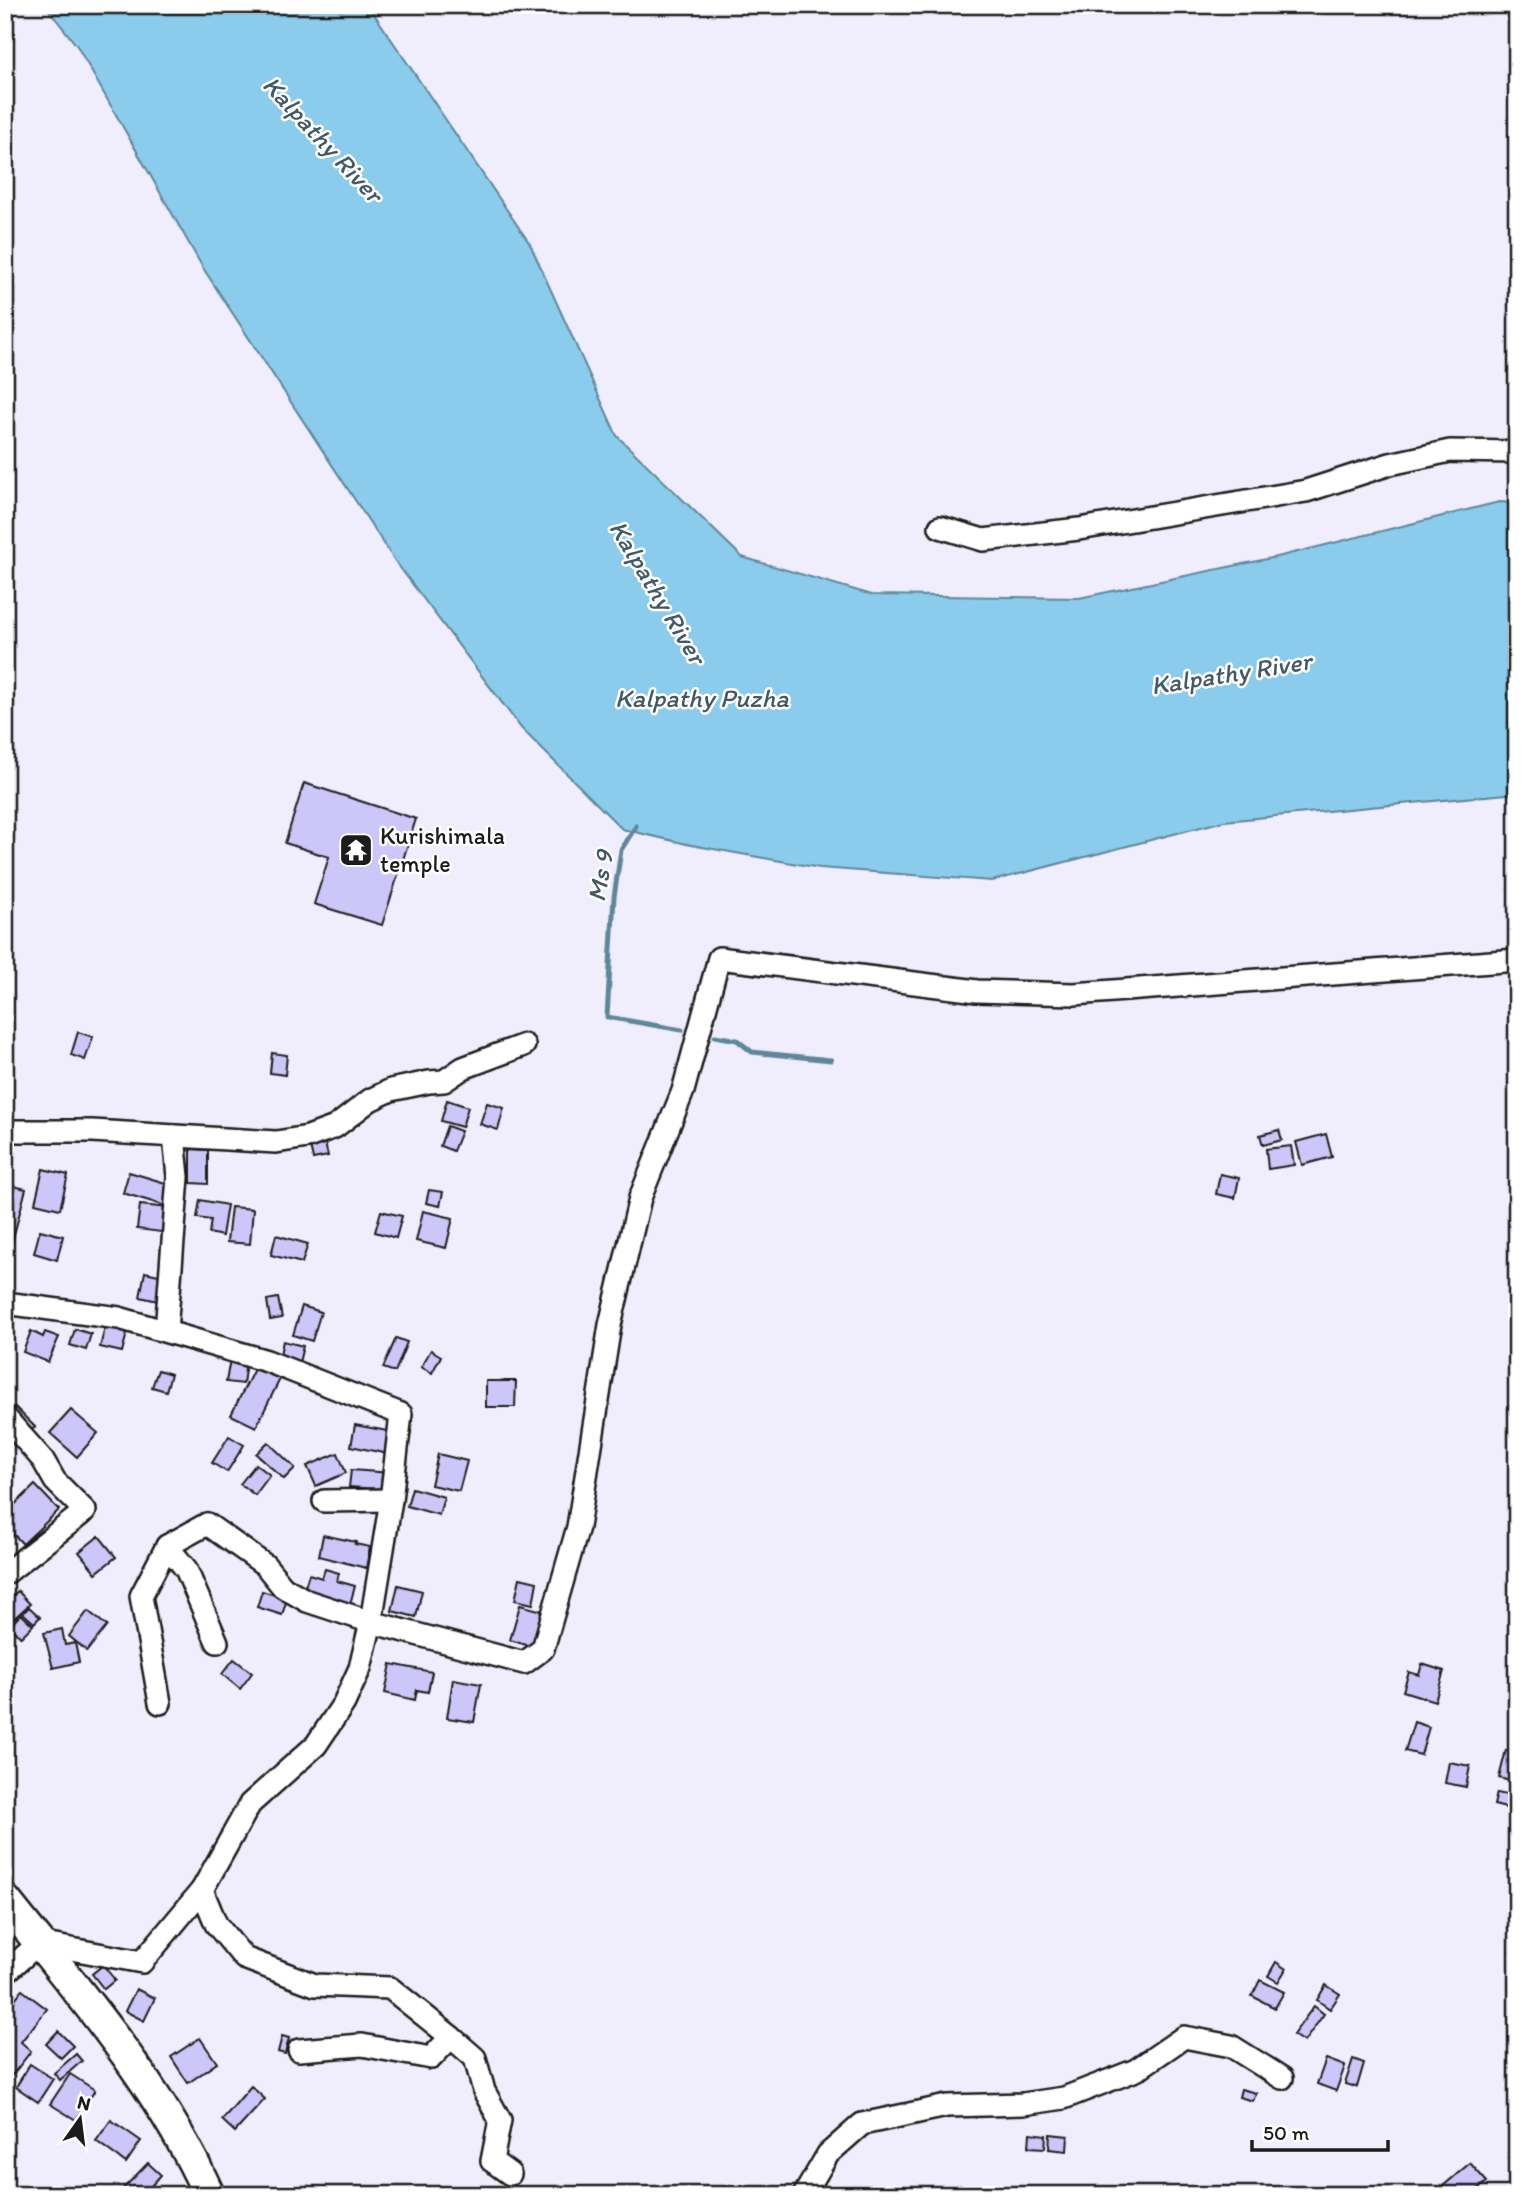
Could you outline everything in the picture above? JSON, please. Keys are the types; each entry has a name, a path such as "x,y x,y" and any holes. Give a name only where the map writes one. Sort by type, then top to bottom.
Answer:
{"main road":[{"path":"5,1900 131,2060 196,2165 209,2195"}],"street":[{"path":"940,527 984,540 1079,529 1306,491 1390,464 1450,451 1517,452"},
{"path":"160,1703 141,1596 167,1546 207,1524 265,1564 283,1587 307,1601 370,1622 524,1663 542,1649 578,1527 610,1325 640,1198 683,1091 719,958 977,991 1074,994 1517,960"},
{"path":"5,1131 92,1131 276,1142 308,1137 335,1127 370,1100 391,1090 444,1081 463,1068 524,1045"},
{"path":"166,1331 178,1177 174,1136"},
{"path":"5,1303 119,1318 166,1331 267,1361 401,1414 391,1500 360,1668 344,1703 316,1745 250,1804 202,1890 142,1962 39,1943 5,1973"},
{"path":"5,1417 43,1460 55,1481 85,1511 5,1574"},
{"path":"324,1501 391,1500"},
{"path":"167,1546 186,1569 217,1642"},
{"path":"202,1890 216,1924 244,1958 315,1985 390,1988 475,2058 484,2091 500,2120 492,2161 510,2174"},
{"path":"299,2050 362,2045 431,2058 451,2037"},
{"path":"804,2195 828,2154 862,2124 947,2106 1023,2104 1064,2098 1136,2070 1184,2037 1231,2046 1282,2078"}],"water":[{"name":"Kalpathy Puzha","path":"45,5 368,5 530,244 617,436 742,557 872,595 1079,598 1281,556 1499,502 1517,503 1517,793 1224,821 992,881 820,868 691,845 622,829 521,728 395,561 203,268 77,46"}],"building":[{"name":"Kurishimala temple","path":"304,783 416,819 382,925 314,904 329,857 285,843"},
{"path":"78,1032 93,1037 85,1060 71,1055"},
{"path":"272,1053 287,1055 285,1075 270,1073"},
{"path":"447,1100 468,1107 462,1127 441,1121"},
{"path":"487,1103 504,1108 498,1130 480,1124"},
{"path":"447,1126 461,1131 453,1151 440,1146"},
{"path":"1279,1130 1282,1140 1263,1145 1260,1135"},
{"path":"1326,1134 1332,1157 1302,1165 1296,1142"},
{"path":"324,1139 328,1156 313,1159 309,1143"},
{"path":"1291,1146 1294,1165 1268,1169 1266,1149"},
{"path":"191,1149 208,1150 208,1184 191,1183"},
{"path":"43,1169 68,1175 60,1209 35,1203"},
{"path":"129,1172 172,1185 166,1206 123,1193"},
{"path":"1220,1174 1239,1178 1235,1198 1216,1194"},
{"path":"5,1184 26,1189 11,1246 5,1244"},
{"path":"429,1190 443,1192 440,1206 426,1203"},
{"path":"200,1200 227,1205 222,1236 209,1233 211,1220 197,1218"},
{"path":"140,1205 179,1209 177,1234 137,1229"},
{"path":"231,1207 253,1209 250,1244 227,1242"},
{"path":"381,1211 402,1216 396,1238 375,1232"},
{"path":"423,1211 453,1218 446,1248 416,1241"},
{"path":"40,1230 63,1236 57,1260 34,1253"},
{"path":"276,1235 308,1244 302,1263 271,1255"},
{"path":"145,1272 172,1278 167,1303 140,1297"},
{"path":"278,1298 282,1318 270,1320 267,1300"},
{"path":"302,1306 321,1312 312,1341 293,1335"},
{"path":"106,1324 128,1329 122,1352 100,1347"},
{"path":"75,1329 91,1334 86,1350 70,1345"},
{"path":"31,1331 43,1337 45,1332 59,1337 48,1362 23,1352"},
{"path":"396,1338 407,1342 395,1372 383,1368"},
{"path":"283,1341 303,1346 298,1367 278,1363"},
{"path":"431,1350 441,1356 432,1373 421,1367"},
{"path":"230,1359 246,1362 243,1384 226,1382"},
{"path":"255,1367 280,1379 256,1427 231,1415"},
{"path":"158,1370 171,1374 166,1391 152,1387"},
{"path":"486,1381 516,1381 515,1407 486,1407"},
{"path":"15,1407 35,1427 25,1436 6,1417"},
{"path":"71,1410 98,1433 77,1457 50,1433"},
{"path":"355,1425 393,1432 388,1454 351,1446"},
{"path":"229,1436 244,1445 227,1472 212,1463"},
{"path":"268,1442 295,1468 284,1479 256,1454"},
{"path":"338,1453 346,1473 316,1486 307,1466"},
{"path":"438,1454 467,1461 459,1491 431,1485"},
{"path":"256,1464 270,1475 255,1495 240,1484"},
{"path":"351,1470 391,1473 390,1490 349,1487"},
{"path":"35,1485 59,1510 23,1544 5,1526 5,1514"},
{"path":"412,1488 444,1497 439,1515 407,1506"},
{"path":"323,1535 370,1547 366,1568 319,1556"},
{"path":"99,1536 116,1557 96,1573 79,1552"},
{"path":"325,1569 339,1573 337,1581 355,1586 350,1604 304,1590 309,1574 322,1578"},
{"path":"520,1578 537,1582 533,1604 515,1600"},
{"path":"398,1585 422,1591 416,1617 392,1611"},
{"path":"18,1591 30,1604 11,1621 5,1615 5,1602"},
{"path":"262,1591 287,1599 282,1615 257,1607"},
{"path":"520,1605 550,1613 540,1649 510,1640"},
{"path":"29,1607 40,1617 34,1623 23,1613"},
{"path":"88,1611 107,1626 87,1651 69,1636"},
{"path":"21,1614 33,1625 21,1637 9,1627"},
{"path":"62,1629 65,1645 75,1643 79,1662 53,1668 44,1633"},
{"path":"234,1659 252,1673 240,1689 222,1674"},
{"path":"391,1664 432,1672 428,1692 417,1690 415,1700 385,1693"},
{"path":"1422,1664 1444,1671 1435,1701 1403,1691 1409,1672 1419,1675"},
{"path":"453,1679 481,1684 474,1722 447,1718"},
{"path":"1414,1722 1429,1727 1421,1755 1405,1751"},
{"path":"1506,1750 1517,1753 1517,1783 1499,1778"},
{"path":"1449,1762 1470,1766 1466,1787 1445,1783"},
{"path":"1497,1793 1517,1797 1514,1810 1494,1805"},
{"path":"1276,1962 1286,1969 1278,1982 1268,1976"},
{"path":"103,1965 115,1980 104,1989 92,1974"},
{"path":"1260,1980 1284,1992 1275,2008 1252,1996"},
{"path":"1326,1985 1340,1994 1330,2009 1317,2000"},
{"path":"136,1989 155,1998 144,2021 125,2011"},
{"path":"22,1990 47,2009 21,2042 31,2051 10,2078 5,2075 5,2012"},
{"path":"1314,2006 1324,2014 1304,2042 1293,2035"},
{"path":"58,2031 73,2046 61,2058 46,2044"},
{"path":"282,2036 289,2038 285,2054 278,2052"},
{"path":"200,2038 217,2063 188,2083 171,2057"},
{"path":"76,2054 82,2061 60,2080 54,2073"},
{"path":"1326,2059 1345,2066 1336,2091 1317,2084"},
{"path":"1353,2059 1364,2063 1357,2087 1345,2084"},
{"path":"30,2064 53,2079 38,2102 16,2087"},
{"path":"70,2074 95,2090 76,2120 50,2104"},
{"path":"251,2086 265,2099 235,2132 222,2120"},
{"path":"1241,2089 1256,2093 1253,2101 1239,2097"},
{"path":"111,2120 141,2141 126,2163 96,2141"},
{"path":"1030,2133 1046,2135 1045,2148 1029,2147"},
{"path":"1050,2134 1068,2136 1067,2151 1049,2149"},
{"path":"148,2163 161,2175 143,2195 117,2195"},
{"path":"1470,2163 1487,2182 1471,2195 1448,2195 1442,2187"}],"waterway":[{"name":"Ms 9","path":"636,826 621,850 614,897 607,1017 682,1030"},
{"name":"Ms 9","path":"715,1036 737,1040 752,1052 831,1060"}],"place":[{"name":"Kurishimala temple","path":"356,850"}],"water label":[{"name":"Kalpathy River","path":"323,139"},
{"name":"Kalpathy River","path":"658,592"},
{"name":"Kalpathy River","path":"1231,673"}]}
